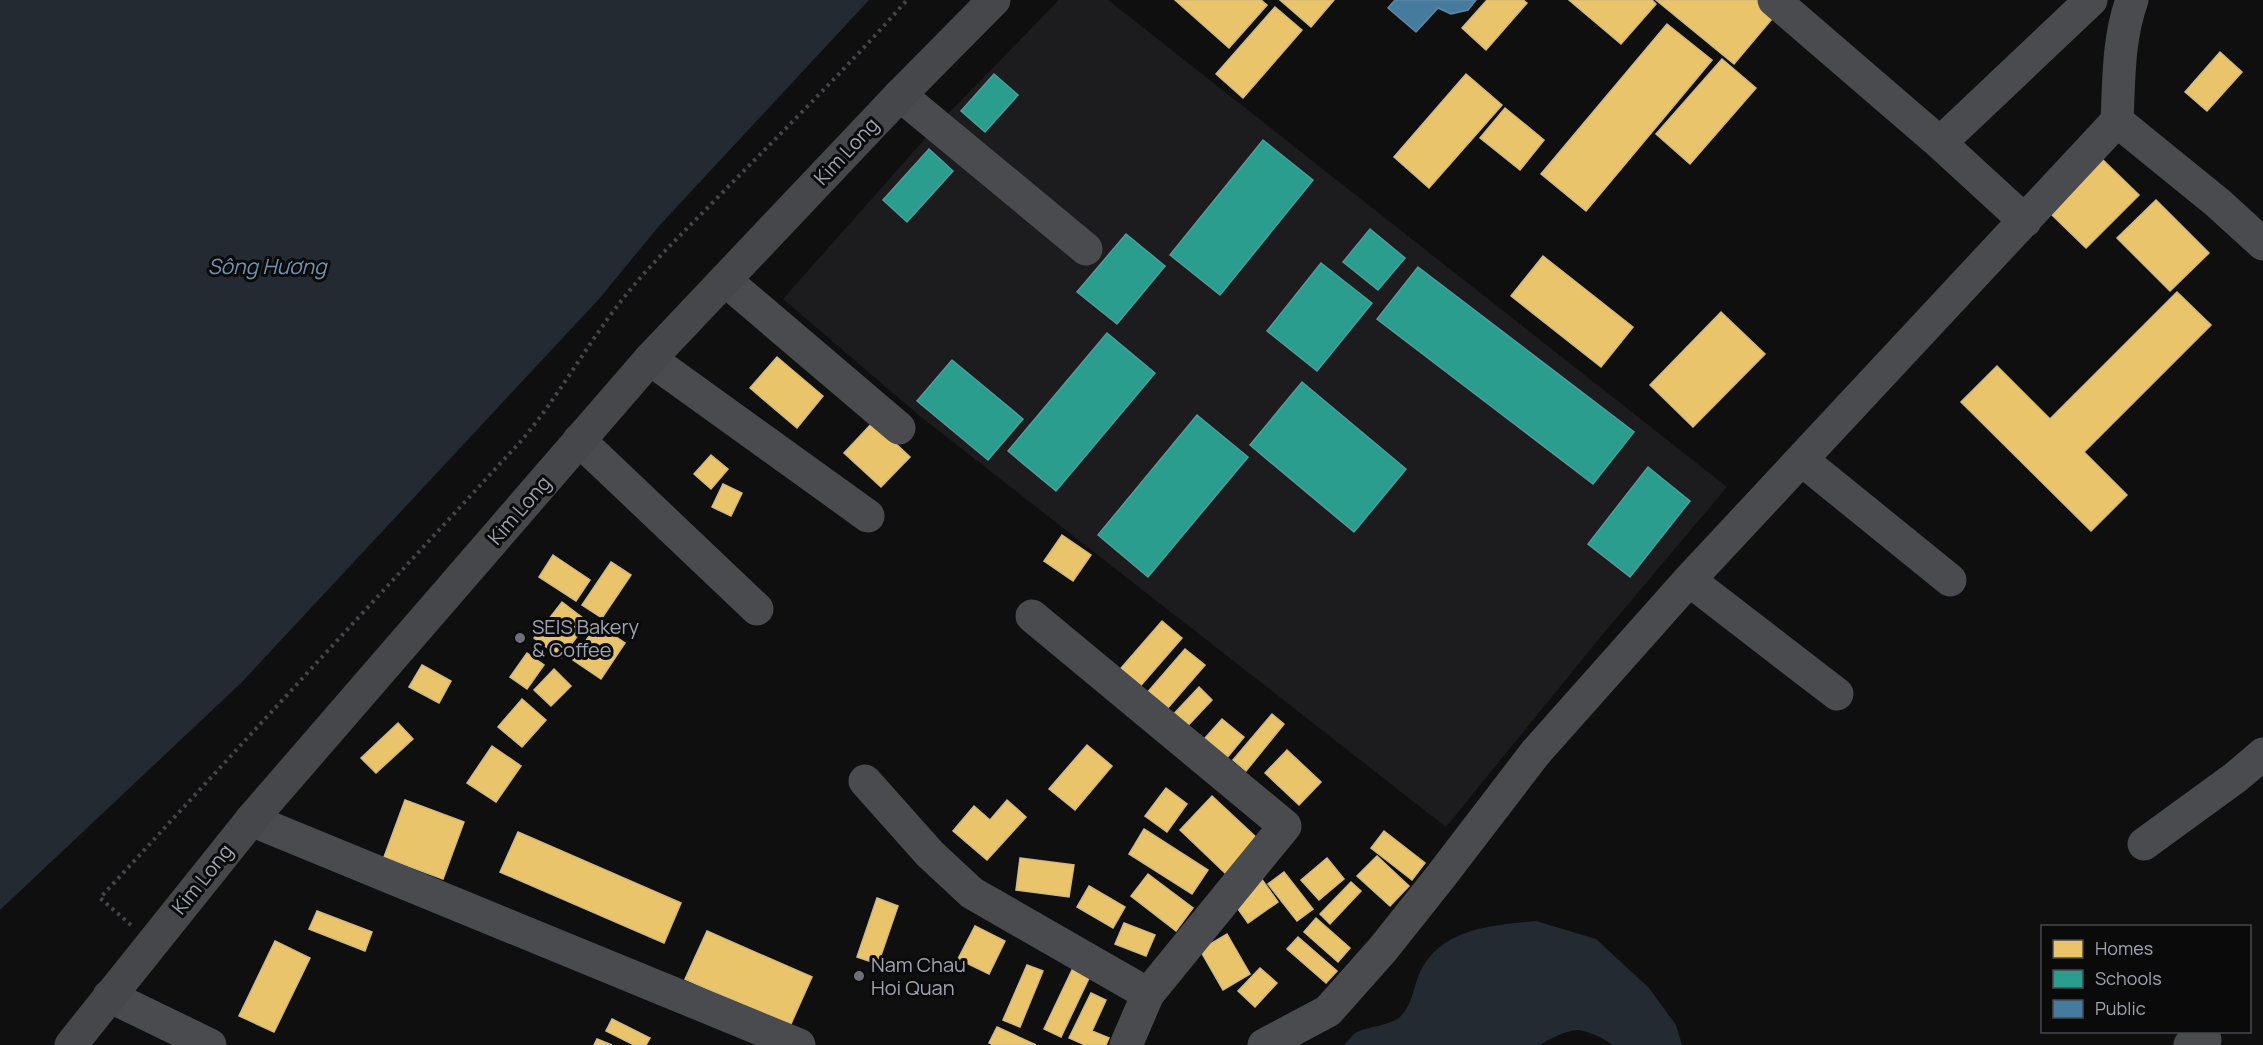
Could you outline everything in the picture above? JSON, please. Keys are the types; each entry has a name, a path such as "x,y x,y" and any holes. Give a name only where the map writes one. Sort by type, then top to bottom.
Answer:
{"main road":[{"name":"Kim Long","path":"71,1045 251,820 650,359 900,94 993,0"}],"street":[{"path":"1774,0 1940,143 2025,221"},
{"path":"1940,143 2091,0"},
{"path":"1264,1045 1328,1011 1383,949 1536,752 1689,580 2117,121 2122,39 2132,0"},
{"path":"900,94 1086,249"},
{"path":"2117,121 2218,203 2263,244"},
{"path":"725,280 899,428"},
{"path":"650,359 868,516"},
{"path":"579,440 757,609"},
{"path":"1802,460 1950,580"},
{"path":"1689,580 1837,694"},
{"path":"1032,616 1285,826 1148,994 1126,1045"},
{"path":"2144,844 2236,777 2263,754"},
{"path":"865,781 930,854 972,893 1148,994"},
{"path":"251,820 799,1045"},
{"path":"109,996 210,1045"}],"path":[{"path":"152,942 100,898 521,441 552,400 596,334 664,251 868,44 907,0"}],"shaded area":[{"path":"1059,0 1108,0 1727,487 1603,634 1446,827 921,417 783,299 938,124"}],"water":[{"name":"Sông Hương","path":"0,0 869,0 659,226 599,299 241,683 0,910"},
{"path":"1536,921 1596,939 1649,988 1676,1025 1682,1045 1612,1045 1596,1035 1577,1030 1557,1036 1540,1045 1344,1045 1357,1032 1400,1017 1410,1001 1420,972 1429,957 1441,946 1455,938 1486,927"}],"building: Homes":[{"path":"1175,0 1261,0 1267,5 1229,48"},
{"path":"1280,0 1334,0 1311,27"},
{"path":"1487,0 1523,0 1527,3 1486,50 1462,28"},
{"path":"1569,0 1652,0 1656,4 1621,44"},
{"path":"1656,0 1759,0 1776,14 1734,64"},
{"path":"1275,7 1302,30 1243,98 1216,74"},
{"path":"1667,24 1712,60 1586,211 1541,174"},
{"path":"2220,52 2242,72 2207,111 2185,92"},
{"path":"1722,59 1756,88 1690,164 1656,134"},
{"path":"1466,74 1502,105 1429,188 1394,157"},
{"path":"1505,108 1544,140 1520,170 1480,138"},
{"path":"2103,160 2139,195 2086,248 2050,213"},
{"path":"2156,200 2209,253 2170,291 2117,238"},
{"path":"1543,256 1633,327 1601,367 1511,296"},
{"path":"2177,292 2211,325 2084,452 2127,495 2091,531 1961,402 1997,366 2050,419"},
{"path":"1721,312 1765,354 1693,427 1650,385"},
{"path":"777,357 823,396 797,428 750,388"},
{"path":"873,422 910,457 881,487 844,453"},
{"path":"711,455 728,469 711,489 694,474"},
{"path":"723,484 742,493 731,516 712,507"},
{"path":"1062,535 1091,555 1073,581 1044,561"},
{"path":"553,555 590,580 576,601 539,577"},
{"path":"611,562 631,575 602,618 582,605"},
{"path":"562,602 588,622 561,658 534,638"},
{"path":"1162,621 1182,638 1136,691 1116,674"},
{"path":"597,624 625,643 601,679 573,660"},
{"path":"1185,649 1205,665 1160,717 1140,701"},
{"path":"527,653 544,665 527,689 510,677"},
{"path":"422,665 451,681 439,703 409,687"},
{"path":"554,669 571,686 551,706 534,690"},
{"path":"1199,687 1212,700 1181,733 1168,720"},
{"path":"522,699 546,720 522,747 498,727"},
{"path":"1272,714 1284,724 1246,771 1233,760"},
{"path":"1222,719 1244,737 1221,765 1198,746"},
{"path":"398,723 413,739 376,773 361,758"},
{"path":"1087,745 1112,766 1075,810 1049,789"},
{"path":"492,746 521,766 496,802 467,783"},
{"path":"1287,750 1321,782 1299,805 1265,773"},
{"path":"1166,788 1187,804 1167,832 1145,816"},
{"path":"1212,796 1258,839 1225,873 1180,830"},
{"path":"405,800 464,822 443,879 384,857"},
{"path":"1007,800 1026,817 987,860 953,831 974,806 990,820"},
{"path":"1144,829 1208,870 1192,894 1129,854"},
{"path":"1384,831 1425,863 1412,880 1371,848"},
{"path":"518,832 681,903 664,943 500,872"},
{"path":"1377,856 1409,886 1390,906 1357,876"},
{"path":"1020,858 1074,865 1069,897 1016,890"},
{"path":"1327,858 1344,879 1319,900 1301,880"},
{"path":"1284,872 1313,909 1297,921 1268,884"},
{"path":"1148,874 1193,908 1176,931 1131,896"},
{"path":"1258,874 1278,902 1248,923 1228,895"},
{"path":"1351,882 1361,891 1330,924 1320,914"},
{"path":"1089,886 1125,907 1113,928 1077,907"},
{"path":"877,898 898,906 878,964 857,957"},
{"path":"317,911 372,932 365,951 309,929"},
{"path":"1316,918 1350,948 1338,962 1304,932"},
{"path":"1124,923 1155,935 1146,956 1115,944"},
{"path":"975,926 1005,941 989,974 958,959"},
{"path":"707,931 812,977 790,1026 685,979"},
{"path":"1227,934 1250,974 1223,990 1200,950"},
{"path":"1298,937 1337,971 1326,983 1287,949"},
{"path":"275,941 310,958 274,1032 239,1016"},
{"path":"1027,965 1043,971 1020,1027 1003,1020"},
{"path":"1073,968 1090,976 1061,1037 1044,1029"},
{"path":"1260,968 1277,983 1255,1007 1238,991"},
{"path":"1091,993 1106,1000 1092,1031 1109,1038 1106,1045 1085,1045 1069,1038"},
{"path":"612,1019 650,1038 646,1045 634,1045 606,1031"},
{"path":"997,1027 1036,1045 993,1045 989,1043"},
{"path":"597,1039 612,1045 594,1045"}],"building: Schools":[{"path":"994,74 1018,95 985,132 961,111"},
{"path":"1263,140 1313,180 1220,295 1170,255"},
{"path":"929,149 953,171 907,222 883,200"},
{"path":"1370,229 1405,258 1378,290 1343,262"},
{"path":"1126,234 1165,266 1117,324 1077,292"},
{"path":"1321,263 1372,303 1317,371 1267,331"},
{"path":"1418,267 1634,432 1593,484 1377,319"},
{"path":"1107,333 1155,373 1056,491 1008,451"},
{"path":"952,360 1023,419 988,460 917,401"},
{"path":"1302,382 1406,469 1354,532 1250,445"},
{"path":"1197,415 1248,457 1148,577 1098,535"},
{"path":"1648,467 1690,501 1630,577 1588,544"}],"building: Public":[{"path":"1395,0 1476,0 1468,10 1451,14 1438,8 1416,32 1388,8"}],"place":[{"name":"SEIS Bakery & Coffee","path":"520,638"},
{"name":"Nam Chau Hoi Quan","path":"859,976"}]}
